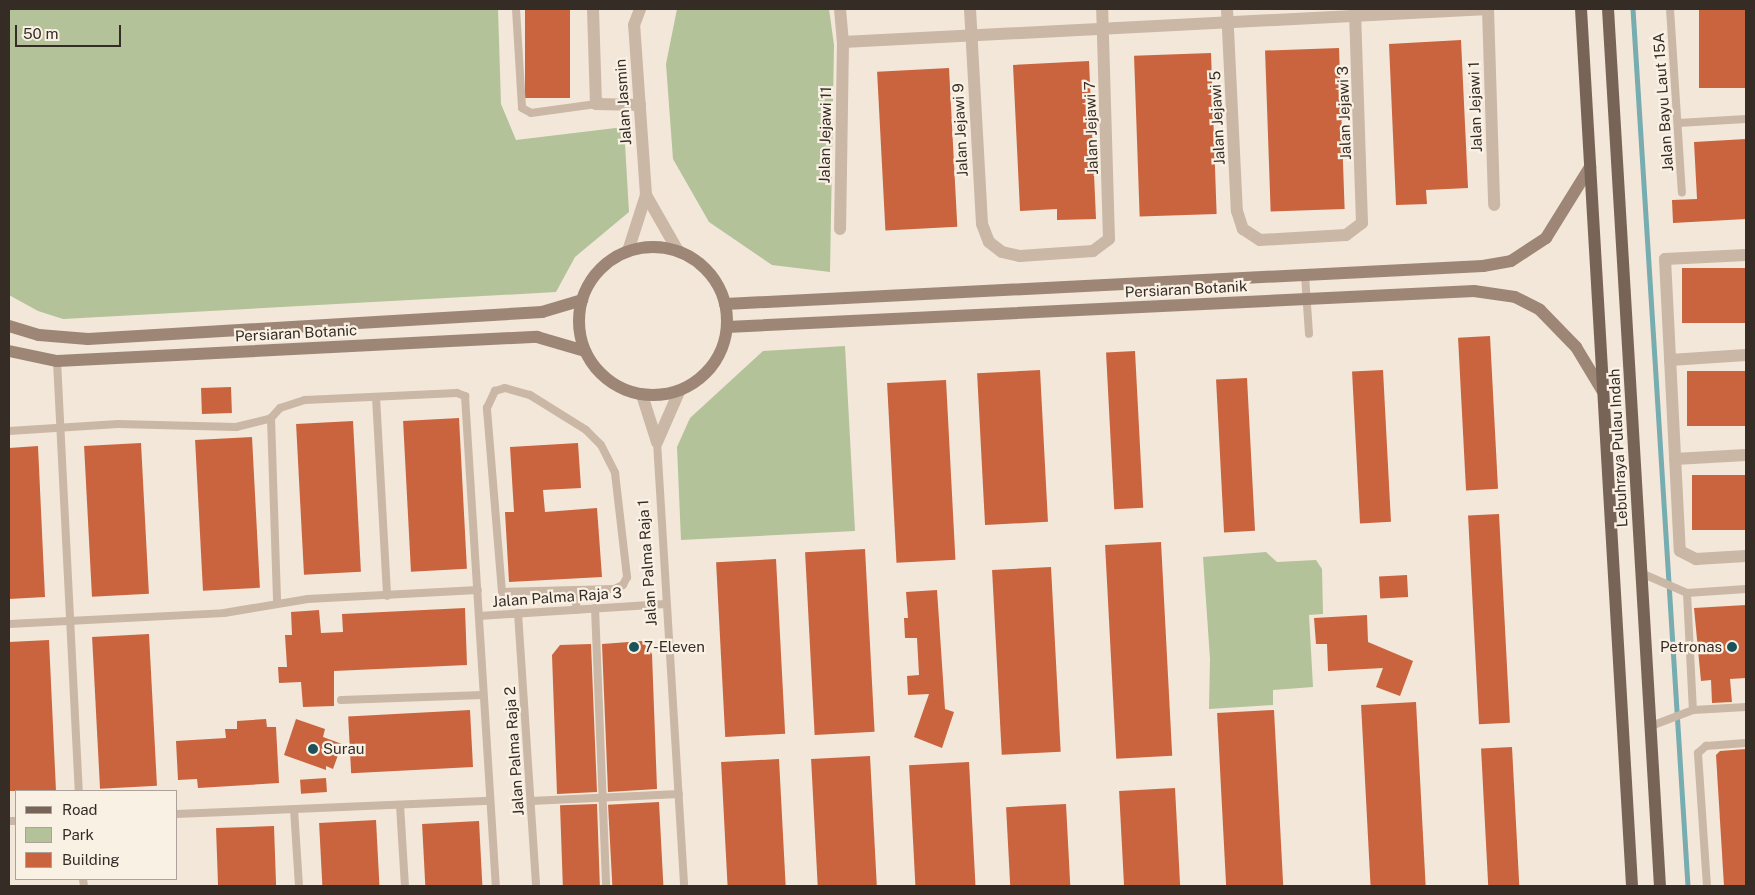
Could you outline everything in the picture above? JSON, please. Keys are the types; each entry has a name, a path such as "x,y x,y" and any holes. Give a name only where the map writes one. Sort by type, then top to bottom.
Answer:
{"main road":[{"name":"Lebuhraya Pulau Indah","path":"1581,9 1632,886"},
{"name":"Lebuhraya Pulau Indah","path":"1608,9 1660,886"},
{"path":"725,304 1483,266 1511,261 1546,238 1590,167"},
{"path":"644,247 678,251 708,272 725,304 727,326 723,348 712,366 697,382 678,392 642,395 608,381 584,351 579,317 582,300 602,268 628,251 644,247"},
{"name":"Persiaran Botanik","path":"727,326 1474,291 1515,297 1557,323 1602,390"},
{"name":"Persiaran Botanic","path":"9,326 39,334 88,339 542,312 582,300"},
{"name":"Persiaran Botanic","path":"9,351 57,361 537,337 584,351"}],"street":[{"path":"593,9 596,104 640,105"},
{"path":"632,9 634,25"},
{"name":"Jalan Jasmin","path":"628,251 646,195 634,25 640,9"},
{"name":"Jalan Jejawi 11","path":"840,9 843,42 840,229"},
{"name":"Jalan Jejawi 9","path":"970,9 982,224"},
{"name":"Jalan Jejawi 7","path":"982,224 989,242 1002,252 1020,256 1102,248 1111,225 1102,9"},
{"name":"Jalan Jejawi 5","path":"1227,9 1237,212"},
{"path":"843,42 971,34 1104,30 1356,12 1488,9"},
{"name":"Jalan Jejawi 1","path":"1488,9 1494,205"},
{"name":"Jalan Jejawi 3","path":"1237,212 1242,229 1260,240 1346,236 1362,223 1364,209 1356,12"},
{"name":"Jalan Jasmin","path":"646,195 678,251"},
{"path":"1746,255 1664,259 1680,551 1696,559 1746,556"},
{"path":"1670,360 1746,355"},
{"name":"Jalan Palma Raja 1","path":"657,442 678,392"},
{"path":"642,395 657,442"},
{"path":"1675,459 1746,455"}],"lane":[{"path":"516,9 522,108 531,113 596,104"},
{"name":"Jalan Bayu Laut 15A","path":"1670,9 1682,193"},
{"path":"1678,123 1746,119"},
{"path":"1305,275 1309,334"},
{"path":"57,361 79,790"},
{"path":"504,388 530,395 586,430 600,445 615,473 627,577 614,589 574,591 508,594 499,586 487,408 495,391 504,388"},
{"path":"9,431 118,424 236,427 271,418 280,408 305,400 457,393 465,396 496,886"},
{"path":"376,396 387,596"},
{"path":"271,418 277,604"},
{"name":"Jalan Palma Raja 1","path":"657,442 684,886"},
{"path":"1642,573 1684,592 1746,589"},
{"path":"9,624 224,613 277,604 478,590"},
{"path":"574,591 577,610"},
{"path":"1684,592 1692,632 1690,711"},
{"name":"Jalan Palma Raja 3","path":"479,616 666,604"},
{"path":"596,608 606,886"},
{"name":"Jalan Palma Raja 2","path":"518,614 536,886"},
{"path":"341,700 483,695"},
{"path":"1651,726 1690,711 1746,707"},
{"path":"1707,886 1698,754 1706,746 1746,743"},
{"path":"531,801 678,794"},
{"path":"178,814 490,801"},
{"path":"400,805 405,886"},
{"path":"294,809 299,886"}],"green space":[{"path":"9,9 498,9 501,104 516,140 624,127 629,212 575,257 556,292 63,319 38,311 9,295"},
{"path":"677,9 829,9 834,45 830,272 772,265 709,222 673,159 666,64"},
{"path":"845,346 855,531 681,540 677,447 690,418 763,351"},
{"path":"1266,552 1277,562 1316,560 1322,569 1323,614 1309,615 1313,687 1273,690 1273,705 1209,709 1210,659 1203,557"}],"building":[{"path":"525,9 570,9 570,98 525,98"},
{"path":"1699,9 1746,9 1746,88 1699,88"},
{"path":"1461,40 1468,188 1426,190 1427,204 1396,205 1389,44"},
{"path":"1339,48 1345,209 1271,211 1265,51"},
{"path":"1211,53 1217,214 1140,217 1134,56"},
{"path":"1089,61 1096,219 1057,220 1057,209 1020,211 1013,65"},
{"path":"949,68 957,227 885,231 877,72"},
{"path":"1746,139 1746,219 1673,223 1672,200 1697,199 1694,142"},
{"path":"1682,268 1746,268 1746,323 1682,323"},
{"path":"1490,336 1498,489 1466,490 1458,338"},
{"path":"1135,351 1143,508 1114,509 1106,353"},
{"path":"1040,370 1048,522 985,525 977,373"},
{"path":"1383,370 1391,522 1360,523 1352,372"},
{"path":"1687,371 1746,371 1746,426 1687,426"},
{"path":"1247,378 1255,531 1224,532 1216,380"},
{"path":"946,380 955,560 897,563 887,383"},
{"path":"231,387 232,413 202,414 201,388"},
{"path":"459,418 467,569 411,572 403,421"},
{"path":"353,421 361,572 304,575 296,424"},
{"path":"252,437 260,588 203,591 195,440"},
{"path":"141,443 149,594 92,597 84,446"},
{"path":"578,443 581,488 543,490 545,512 597,508 602,577 509,582 505,512 514,512 510,447"},
{"path":"38,446 45,597 9,599 9,448"},
{"path":"1692,475 1746,475 1746,530 1692,530"},
{"path":"1499,514 1510,723 1479,724 1468,516"},
{"path":"1161,542 1172,756 1116,759 1105,545"},
{"path":"865,549 875,732 815,735 805,552"},
{"path":"776,559 785,734 725,737 716,562"},
{"path":"1051,567 1061,752 1002,755 992,570"},
{"path":"1407,575 1408,597 1380,598 1379,576"},
{"path":"937,590 945,709 954,712 942,748 914,737 929,694 908,695 907,676 919,675 917,638 905,638 904,618 908,618 906,592"},
{"path":"1746,605 1746,678 1730,679 1732,702 1712,703 1711,680 1701,681 1694,608"},
{"path":"465,608 467,665 334,671 334,706 303,707 301,682 279,683 278,667 287,667 285,635 292,635 291,612 319,610 321,633 343,632 342,614"},
{"path":"1367,615 1368,642 1413,661 1400,696 1376,687 1383,668 1328,671 1327,644 1316,644 1314,618"},
{"path":"149,634 157,786 100,789 92,637"},
{"path":"49,640 56,790 9,791 9,642"},
{"path":"642,641 652,654 657,789 608,792 602,644"},
{"path":"591,644 597,792 557,794 552,655 560,645"},
{"path":"1416,702 1426,886 1371,886 1361,705"},
{"path":"470,710 473,767 351,773 348,716"},
{"path":"1274,710 1283,886 1226,886 1217,713"},
{"path":"266,719 267,727 276,727 279,783 198,788 197,779 178,780 176,741 226,738 225,729 237,729 237,721"},
{"name":"Surau","path":"296,719 325,729 323,737 342,744 333,769 326,766 326,770 284,755"},
{"path":"1512,747 1519,886 1488,886 1481,749"},
{"path":"1746,749 1746,886 1724,886 1716,755 1720,751"},
{"path":"870,756 877,886 818,886 811,759"},
{"path":"779,759 786,886 728,886 721,762"},
{"path":"969,762 975,886 915,886 909,765"},
{"path":"326,778 327,792 301,794 300,780"},
{"path":"1175,788 1180,886 1124,886 1119,791"},
{"path":"659,802 663,886 612,886 608,805"},
{"path":"597,804 600,886 563,886 560,805"},
{"path":"1066,804 1070,886 1010,886 1006,807"},
{"path":"376,820 379,886 322,886 319,823"},
{"path":"479,821 482,886 425,886 422,824"},
{"path":"274,826 276,886 218,886 216,828"}],"waterway":[{"path":"1633,9 1688,886"}],"place":[{"name":"7-Eleven","path":"634,647"},
{"name":"Petronas","path":"1732,647"},
{"name":"Surau","path":"313,749"}]}
